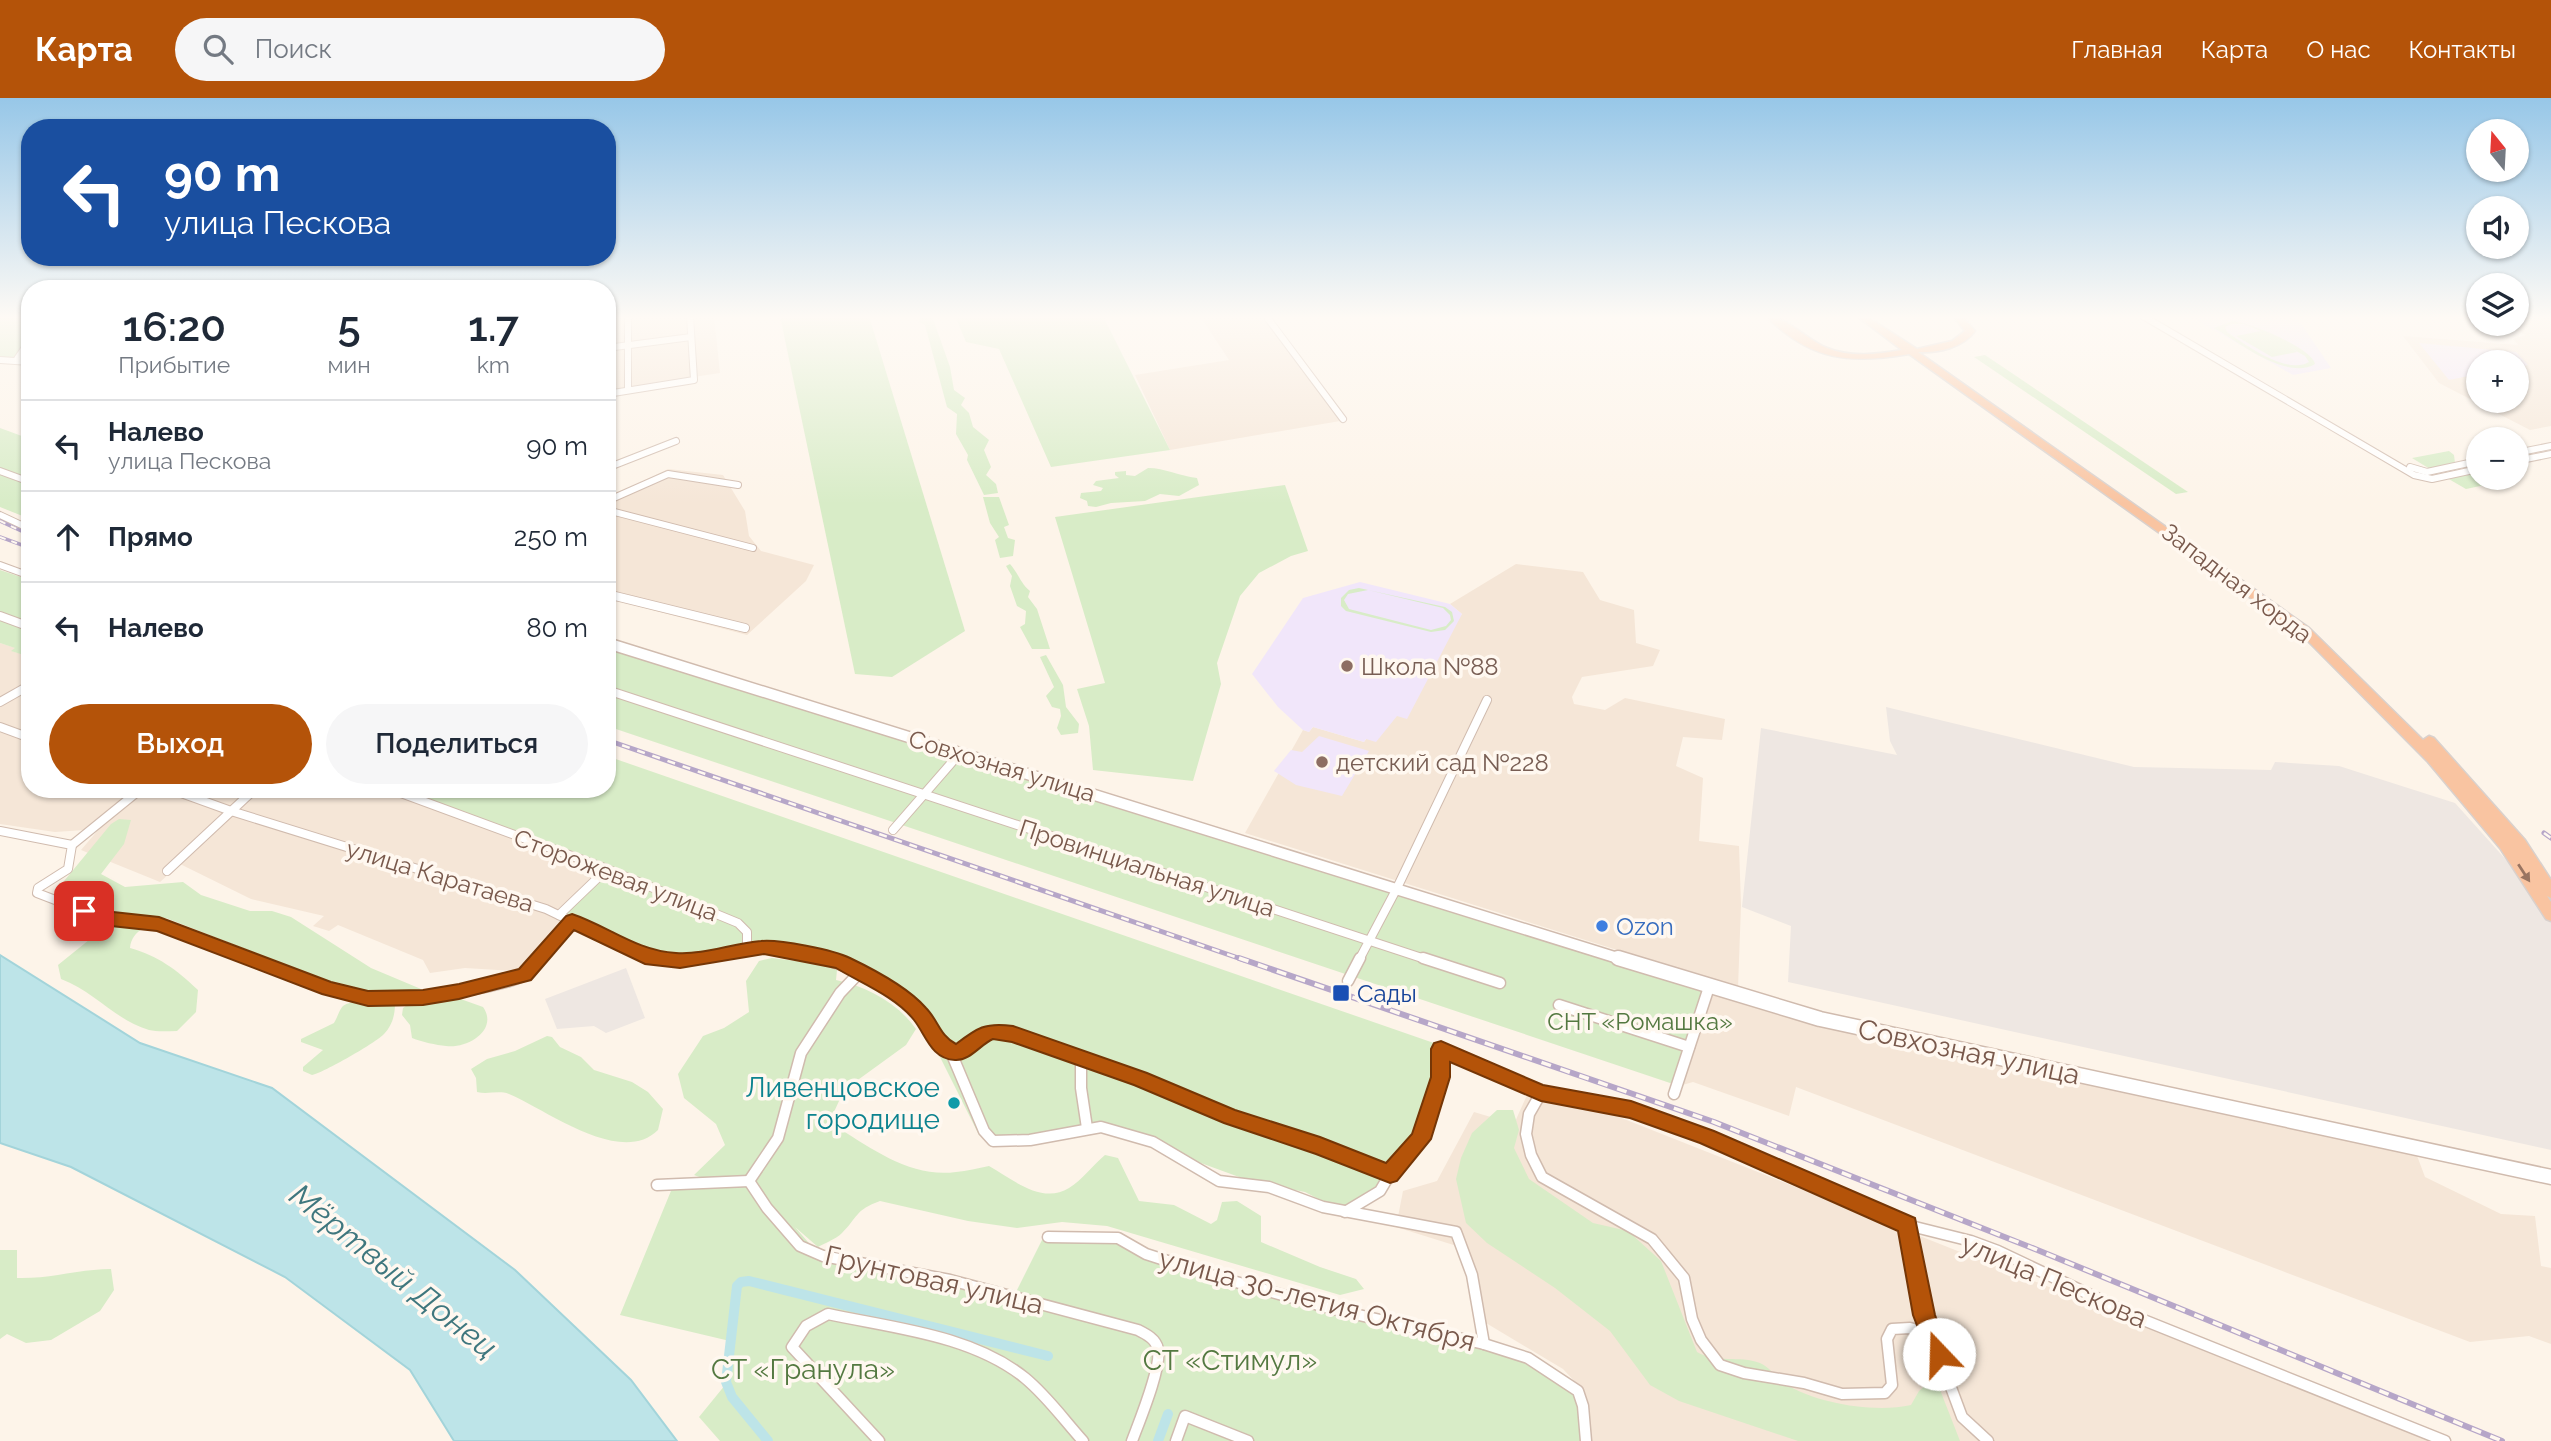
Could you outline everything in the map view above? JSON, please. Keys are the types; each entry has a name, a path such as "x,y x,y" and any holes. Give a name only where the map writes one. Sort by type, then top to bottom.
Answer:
{"highway":[{"name":"Западная хорда","path":"1957,379 2305,631 2433,759 2505,844 2551,915"},
{"name":"Западная хорда","path":"1958,379 2316,629 2446,759 2520,845 2551,892"}],"street":[{"path":"628,379 628,390"},
{"path":"616,392 694,379"},
{"path":"1313,379 1343,419"},
{"path":"2250,379 2414,475 2429,477 2466,471"},
{"path":"2258,379 2429,477 2466,465"},
{"path":"616,464 676,441"},
{"path":"2529,450 2551,446"},
{"path":"2529,458 2551,454"},
{"path":"0,471 21,479"},
{"path":"616,497 668,474 738,485"},
{"path":"616,512 753,548"},
{"path":"0,515 21,525"},
{"path":"0,565 21,573"},
{"path":"616,596 745,628"},
{"path":"0,616 21,624"},
{"name":"Совхозная улица","path":"616,646 1709,987 1820,1019 1934,1046 2551,1177"},
{"path":"0,702 21,690"},
{"name":"Провинциальная улица","path":"616,693 1500,983"},
{"path":"1348,981 1397,888 1487,700"},
{"path":"0,727 21,735"},
{"path":"893,830 960,753"},
{"path":"130,798 72,845 68,869 38,888 37,893 102,918 159,924 354,997 423,997 513,979 530,971 572,921"},
{"name":"улица Каратаева","path":"195,798 559,915 645,957 680,961 709,958 747,949"},
{"path":"167,872 245,798"},
{"name":"Сторожевая улица","path":"414,798 607,869 737,923 747,932 747,949"},
{"path":"0,831 72,845"},
{"path":"559,915 607,869"},
{"path":"747,949 764,947 825,958 860,972 907,1001 922,1015 940,1045 950,1050 963,1050 982,1035 993,1031 1013,1034 1390,1174 1380,1191 1345,1212"},
{"path":"657,1185 749,1181 778,1138 801,1053 840,993 860,972"},
{"path":"1674,1094 1709,987"},
{"path":"1559,1006 1689,1047"},
{"name":"улица Пескова","path":"1390,1174 1421,1139 1441,1077 1441,1049 1541,1093 1598,1101 1707,1137 1907,1225 1971,1241 1998,1251 2141,1319 2445,1441"},
{"path":"950,1050 984,1131 993,1141 1030,1140 1101,1127 1153,1142 1219,1181 1269,1187 1291,1193 1322,1207 1456,1232 1472,1275 1484,1345"},
{"path":"1081,1058 1081,1088 1087,1128"},
{"path":"1541,1093 1531,1105 1524,1134 1532,1159 1542,1177 1652,1239 1684,1278 1692,1319 1701,1340 1720,1365 1744,1373 1804,1382 1842,1394 1885,1393 1892,1385 1888,1339 1892,1329 1910,1328 1931,1334"},
{"name":"Грунтовая улица","path":"749,1181 767,1208 800,1246 823,1256 950,1280 1138,1330 1151,1338 1158,1349 1155,1373 1132,1441"},
{"path":"1907,1225 1924,1315 1931,1334 1962,1416 1987,1441"},
{"name":"улица 30-летия Октября","path":"1048,1237 1118,1238 1146,1254 1211,1275 1333,1309 1484,1345 1536,1362 1578,1391 1583,1406 1586,1441"},
{"path":"879,1441 792,1347 797,1332 810,1322 828,1314 944,1340 1018,1373 1083,1441"},
{"path":"1176,1441 1185,1416 1248,1441"}],"shaded area":[{"path":"616,379 682,379 616,389"},
{"path":"1137,379 1315,379 1346,420 1170,450"},
{"path":"2436,379 2466,379 2466,397 2439,383"},
{"path":"2529,379 2551,379 2551,426 2530,430 2529,427 2497,413 2529,413"},
{"path":"668,469 723,475 745,511 749,536 761,551 814,565 806,581 747,635 616,600 616,495"},
{"path":"1516,564 1583,572 1600,600 1634,610 1636,643 1660,650 1653,666 1582,677 1572,697 1574,704 1605,710 1625,698 1725,719 1722,740 1683,737 1676,766 1703,778 1699,841 1739,846 1741,905 1738,988 1245,833 1303,730 1309,732 1313,727 1364,742 1462,614 1450,604"},
{"name":"Школа №88","path":"1360,582 1450,604 1462,614 1407,719 1397,716 1376,742 1366,739 1364,742 1313,727 1309,732 1303,730 1278,707 1252,674 1303,598"},
{"path":"0,643 16,648 12,651 21,654 21,798 417,798 607,868 572,923 529,972 465,968 430,973 423,960 338,925 329,931 313,926 324,916 251,899 180,864 160,882 81,850 99,829 55,832 0,824"},
{"path":"1886,707 2134,767 2271,770 2275,762 2339,766 2455,803 2535,892 2551,923 2551,1150 1788,982 1791,926 1742,907 1761,728 1897,755 1890,741"},
{"name":"детский сад №228","path":"1319,736 1369,751 1342,796 1296,785 1274,771 1291,750 1302,752"},
{"path":"626,968 645,1018 606,1033 594,1026 557,1029 545,999"},
{"path":"1708,990 2416,1153 2425,1177 2501,1214 2535,1216 2541,1266 2551,1268 2551,1344 2529,1336 2470,1342 1796,1087 1789,1116 1693,1082 1679,1086"},
{"path":"1527,1095 1566,1096 2438,1441 1589,1441 1582,1389 1563,1369 1476,1317 1460,1247 1396,1227 1403,1191 1437,1181 1474,1112 1514,1124"}],"green space":[{"path":"793,379 888,379 965,631 892,677 855,674"},
{"path":"939,379 952,379 954,390 965,398 961,405 969,413 973,427 989,440 984,450 991,467 986,475 996,484 998,493 984,495 967,460 968,455 956,434 957,414 947,407"},
{"path":"1012,379 1134,379 1170,450 1051,467"},
{"path":"2006,379 2020,379 2188,492 2176,494"},
{"path":"0,428 21,436 21,515 0,507"},
{"path":"2449,451 2454,455 2455,463 2430,469 2412,458"},
{"path":"1148,468 1197,478 1199,485 1179,496 1160,494 1145,501 1111,503 1096,507 1088,506 1087,501 1080,498 1081,493 1101,491 1103,488 1093,485 1096,481 1119,478 1115,472 1126,471 1126,475 1135,476"},
{"path":"2466,474 2466,489 2447,478"},
{"path":"1285,485 1308,551 1291,556 1259,573 1240,596 1217,663 1221,684 1193,781 1093,770 1089,726 1077,689 1105,683 1055,517"},
{"path":"983,497 999,497 1009,525 1004,527 1008,538 1015,540 1013,556 1000,558 995,540 999,537 990,523"},
{"path":"1010,564 1030,591 1028,597 1037,609 1050,649 1032,649 1020,627 1025,624 1026,611 1017,606 1010,586 1012,576 1006,566"},
{"path":"0,570 21,577 21,654 11,651 15,648 0,643"},
{"path":"1359,588 1445,607 1452,612 1454,621 1445,630 1431,632 1346,611 1341,606 1341,598 1349,590","holes":["1368,590 1443,608 1451,620 1446,626 1431,630 1349,609 1344,600 1348,594"]},
{"name":"СНТ «Ромашка»","path":"616,651 1708,990 1679,1086 616,729"},
{"path":"1046,655 1063,685 1066,707 1079,724 1078,733 1061,735 1057,728 1060,709 1052,707 1046,696 1054,687 1040,657"},
{"path":"616,759 1454,1050 1427,1131 1410,1161 1386,1184 1338,1209 1305,1192 1250,1181 1108,1129 1021,1146 992,1144 979,1135 924,1025 908,1008 851,973 803,952 762,947 663,962 558,917 607,868 417,798 616,798"},
{"path":"119,819 131,820 124,844 101,874 125,887 183,882 201,895 250,911 272,911 291,917 371,968 421,989 410,997 355,992 166,918 138,932 130,948 166,964 198,990 196,1012 177,1031 149,1030 126,1020 73,984 61,979 58,965 105,927 100,907 55,892 111,824"},
{"path":"772,958 828,965 837,970 836,980 859,987 891,1003 916,1029 906,1045 844,1090 834,1112 840,1129 881,1154 910,1167 940,1173 989,1166 1017,1183 1048,1194 1069,1188 1105,1155 1118,1158 1139,1201 1174,1205 1211,1224 1217,1220 1222,1202 1237,1201 1261,1216 1261,1242 1356,1279 1364,1289 1340,1295 1107,1226 1062,1222 1017,1228 968,1221 880,1201 861,1211 840,1235 818,1247 795,1227 814,1249 1015,1294 1045,1234 1114,1239 1280,1292 1495,1345 1560,1376 1580,1395 1587,1441 720,1441 699,1417 730,1379 734,1342 620,1315 673,1186 758,1185 746,1175 710,1181 694,1175 725,1145 716,1124 684,1098 678,1074 703,1036 724,1028 749,1012 746,981 759,961"},
{"path":"442,996 455,997 483,1007 487,1015 484,1030 471,1041 454,1046 412,1038 410,1025 402,1015 403,1008 412,1002"},
{"path":"360,1001 395,1004 387,1031 371,1044 327,1069 312,1075 303,1071 303,1067 323,1050 301,1042 301,1039 334,1023 344,1005"},
{"path":"547,1036 552,1037 560,1047 581,1057 594,1070 632,1082 648,1092 663,1109 658,1130 643,1140 624,1142 605,1139 584,1132 509,1094 477,1092 476,1078 471,1069 487,1059 515,1051"},
{"path":"1497,1110 1513,1110 1519,1130 1514,1148 1529,1179 1593,1223 1628,1231 1661,1261 1697,1352 1712,1358 1760,1363 1798,1391 1830,1402 1864,1407 1911,1405 1919,1391 1935,1377 1960,1441 1798,1441 1679,1401 1650,1385 1610,1331 1555,1288 1487,1243 1466,1223 1456,1179 1461,1158 1472,1133"},
{"path":"0,1250 17,1250 17,1278 111,1269 114,1290 100,1311 51,1340 26,1343 7,1334 0,1339"}],"water":[{"name":"Мёртвый Донец","path":"0,955 140,1043 272,1088 515,1270 631,1380 677,1441 454,1441 410,1370 285,1277 71,1167 0,1143"}],"waterway":[{"path":"768,1441 732,1397 726,1382 737,1286 741,1282 749,1281 1048,1356"},
{"path":"1158,1441 1168,1414"}],"railway":[{"path":"0,521 21,531"},
{"path":"0,537 21,545"},
{"path":"616,743 1244,960"},
{"path":"2544,833 2551,838"},
{"path":"1239,958 1714,1122 2035,1249 2502,1441"}],"place":[{"name":"Школа №88","path":"1347,666"},
{"name":"детский сад №228","path":"1322,762"},
{"name":"Ozon","path":"1602,926"},
{"name":"Сады","path":"1341,993"},
{"name":"Ливенцовское городище","path":"954,1103"}],"route":[{"path":"84,911 102,918 159,924 328,989 368,999 408,999 459,992 525,975 572,921 645,957 680,961 764,947 825,958 842,963 889,988 907,1001 922,1015 934,1038 946,1049 956,1052 963,1050 988,1032 1013,1034 1390,1174 1421,1139 1441,1077 1441,1049 1541,1093 1598,1101 1631,1109 1707,1137 1907,1225 1924,1315 1939,1354"}],"park label":[{"name":"СТ «Стимул»","path":"1230,1360"},
{"name":"СТ «Гранула»","path":"803,1369"}]}
